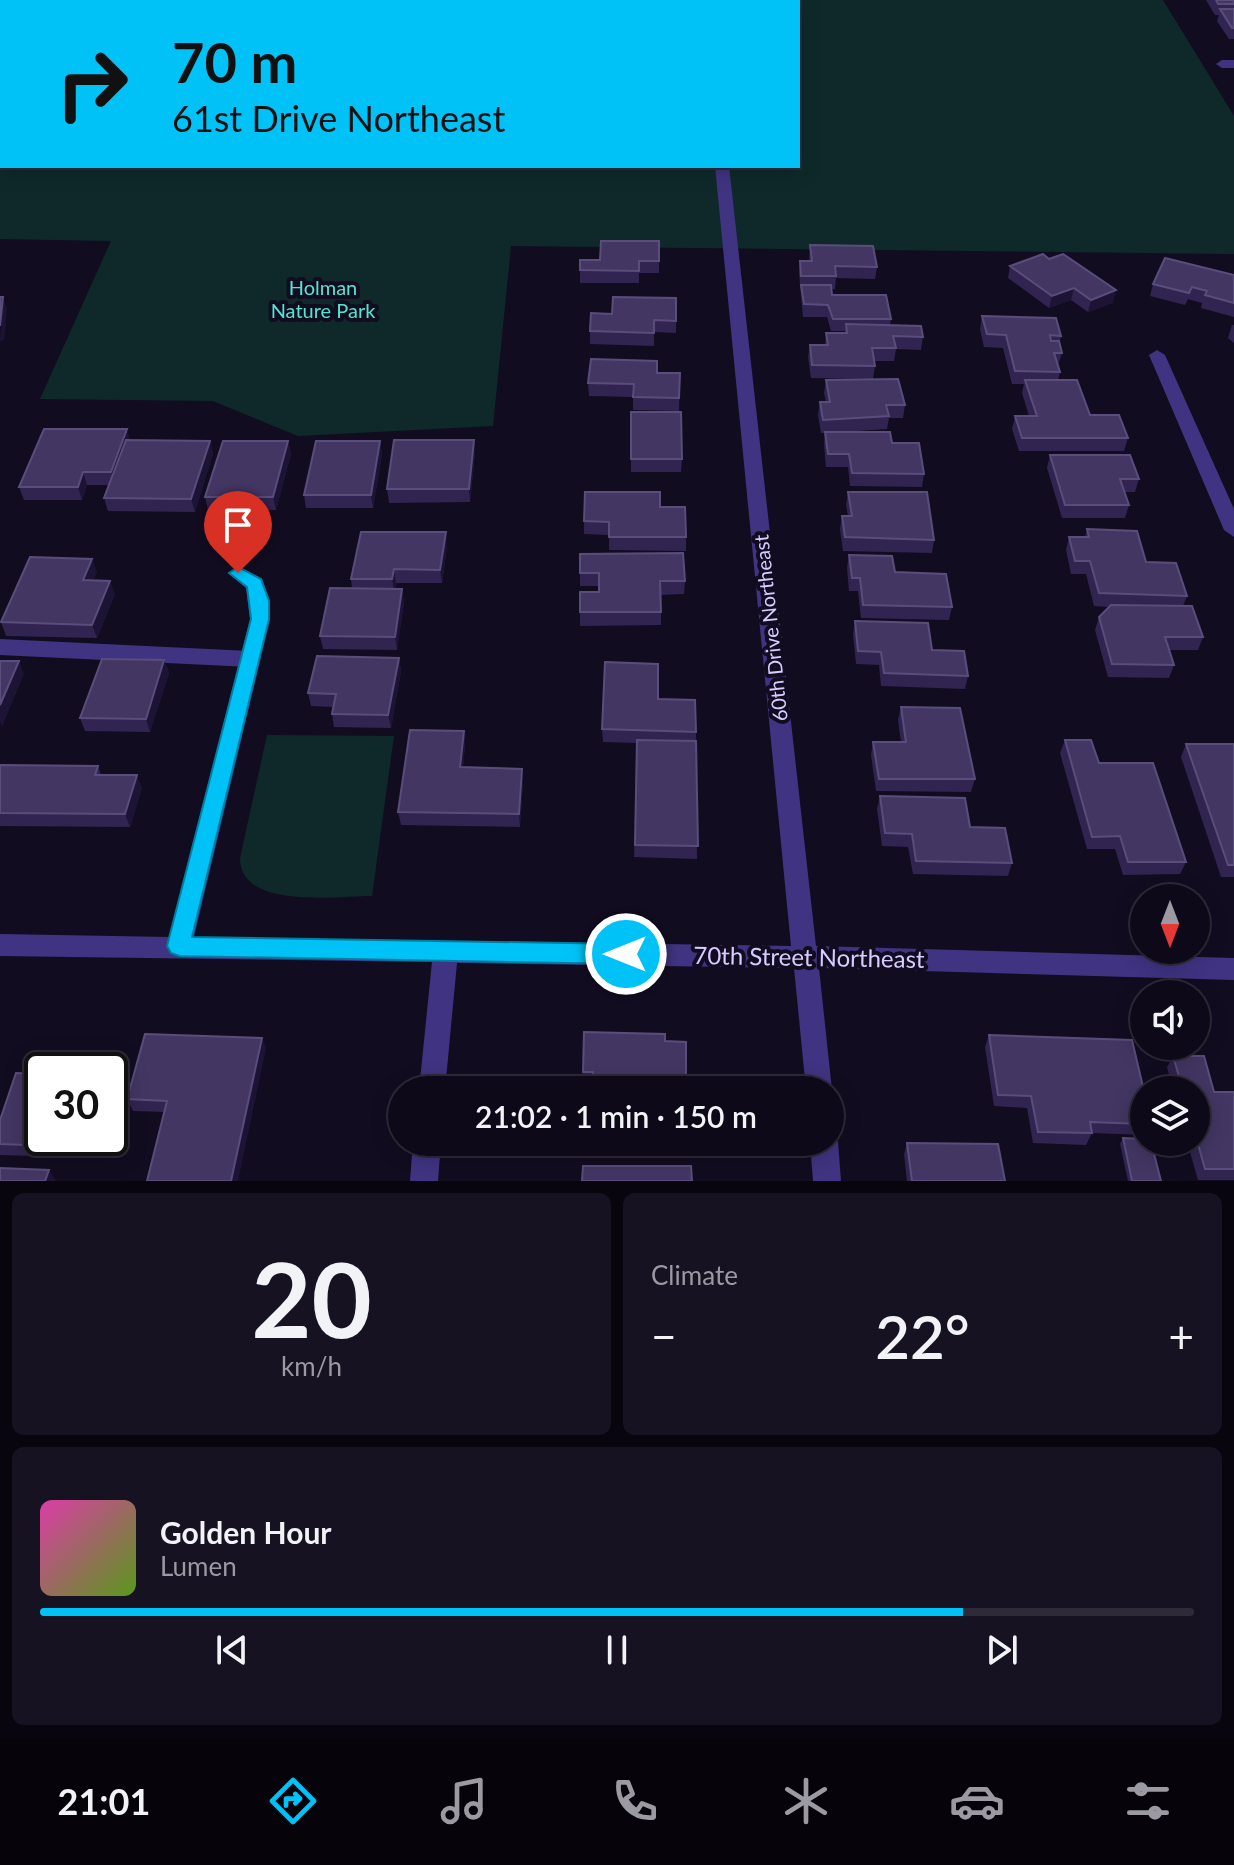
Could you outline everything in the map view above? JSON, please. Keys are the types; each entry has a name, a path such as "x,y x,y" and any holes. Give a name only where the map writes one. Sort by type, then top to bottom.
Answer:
{"street":[{"name":"60th Drive Northeast","path":"722,168 808,957 818,1076"},
{"path":"1157,355 1234,530"},
{"path":"179,946 260,619 260,601 255,584 238,573"},
{"path":"0,647 250,659"},
{"name":"70th Street Northeast","path":"0,945 808,957 1234,969"},
{"path":"433,1076 445,952"},
{"path":"424,1181 426,1156"},
{"path":"825,1156 827,1181"}],"green space":[{"name":"Holman Nature Park","path":"800,0 1163,0 1234,116 1234,254 511,246 493,426 298,436 213,401 40,399 111,241 0,239 0,168 800,168"},
{"path":"267,735 394,736 372,896 314,898 272,893 256,886 244,875 240,858"}],"building":[{"path":"1216,0 1234,0 1234,4 1218,4"},
{"path":"1220,9 1234,9 1234,28 1232,28"},
{"path":"601,241 659,241 659,261 639,261 639,271 580,270 580,260 600,260"},
{"path":"810,245 873,246 877,267 835,266 836,276 801,276 800,261 812,261"},
{"path":"1043,254 1049,259 1063,254 1116,290 1091,300 1074,288 1052,296 1010,266"},
{"path":"1165,258 1234,275 1234,303 1205,295 1207,291 1192,287 1189,293 1153,284"},
{"path":"801,285 831,285 832,295 886,295 891,319 833,319 828,305 804,304"},
{"path":"0,297 3,297 0,326"},
{"path":"613,297 676,298 676,321 654,320 654,333 590,331 591,313 612,314"},
{"path":"982,316 1056,318 1061,336 1050,335 1051,341 1059,341 1062,353 1054,353 1060,372 1015,371 1006,335 987,334"},
{"path":"846,324 921,326 923,337 893,336 896,348 872,348 875,366 812,365 810,345 828,345 826,333 847,333"},
{"path":"591,359 657,361 657,373 680,373 679,398 633,397 634,384 588,383"},
{"path":"898,379 905,405 886,405 889,416 823,420 820,402 830,402 826,380"},
{"path":"1025,380 1077,380 1090,415 1119,415 1128,438 1022,438 1015,416 1037,416"},
{"path":"631,412 681,412 682,459 631,459"},
{"path":"44,429 127,429 111,472 83,472 78,487 19,487"},
{"path":"825,432 890,432 892,443 919,443 924,474 852,473 849,454 828,454"},
{"path":"126,440 210,441 191,499 104,498"},
{"path":"394,440 474,440 469,489 387,489"},
{"path":"223,441 288,441 273,497 205,497"},
{"path":"316,441 380,441 371,495 304,495"},
{"path":"1050,455 1130,455 1139,479 1120,479 1129,505 1065,505"},
{"path":"585,492 660,492 660,507 685,507 686,537 609,537 609,522 584,521"},
{"path":"848,492 927,492 934,540 845,537 842,516 852,516"},
{"path":"1087,529 1137,531 1146,562 1176,563 1187,596 1099,593 1090,561 1075,561 1069,537 1089,537"},
{"path":"361,532 446,532 440,570 394,569 392,579 351,579"},
{"path":"683,553 685,581 660,581 661,612 580,612 580,592 599,592 599,573 580,573 580,554"},
{"path":"849,555 892,556 895,572 946,574 952,607 863,605 860,578 852,578"},
{"path":"30,557 92,559 83,580 110,581 92,625 1,622"},
{"path":"330,588 402,589 395,637 320,636"},
{"path":"1111,605 1192,606 1203,637 1165,637 1174,665 1112,664 1099,617"},
{"path":"855,621 928,623 932,650 964,651 968,676 884,673 881,652 858,651"},
{"path":"317,656 399,658 388,715 332,714 336,694 308,693"},
{"path":"102,659 164,660 146,719 80,718"},
{"path":"0,661 19,661 0,705"},
{"path":"605,662 658,664 658,699 695,700 696,732 602,729"},
{"path":"901,707 960,708 975,779 879,779 873,742 906,742"},
{"path":"410,730 464,731 460,767 522,769 519,814 398,812"},
{"path":"637,740 696,741 698,846 635,845"},
{"path":"1065,740 1091,740 1099,763 1153,763 1186,862 1128,862 1120,836 1092,837"},
{"path":"1186,744 1234,744 1234,865 1228,865"},
{"path":"0,765 98,766 95,775 137,775 125,814 0,813"},
{"path":"880,796 965,798 970,827 1005,828 1012,863 916,861 912,834 885,833"},
{"path":"584,1032 665,1034 665,1041 686,1042 686,1076 593,1076 593,1072 583,1072"},
{"path":"145,1034 262,1038 231,1181 147,1181 167,1101 128,1099"},
{"path":"989,1035 1130,1040 1130,1060 1137,1060 1140,1076 1130,1076 1130,1123 1090,1122 1092,1133 1038,1132 1031,1096 998,1095"},
{"path":"1174,1060 1205,1060 1210,1076 1179,1076"},
{"path":"16,1073 24,1073 24,1145 0,1144 0,1120"},
{"path":"1210,1078 1214,1092 1234,1092 1234,1169 1205,1169 1201,1156 1210,1156"},
{"path":"1123,1138 1130,1138 1130,1156 1155,1156 1161,1181 1132,1181"},
{"path":"907,1143 998,1144 1005,1181 912,1181"},
{"path":"583,1166 691,1166 692,1181 582,1181"},
{"path":"0,1168 49,1170 45,1181 0,1181"}],"route":[{"path":"238,573 255,584 260,601 260,619 179,946 626,954"}]}
